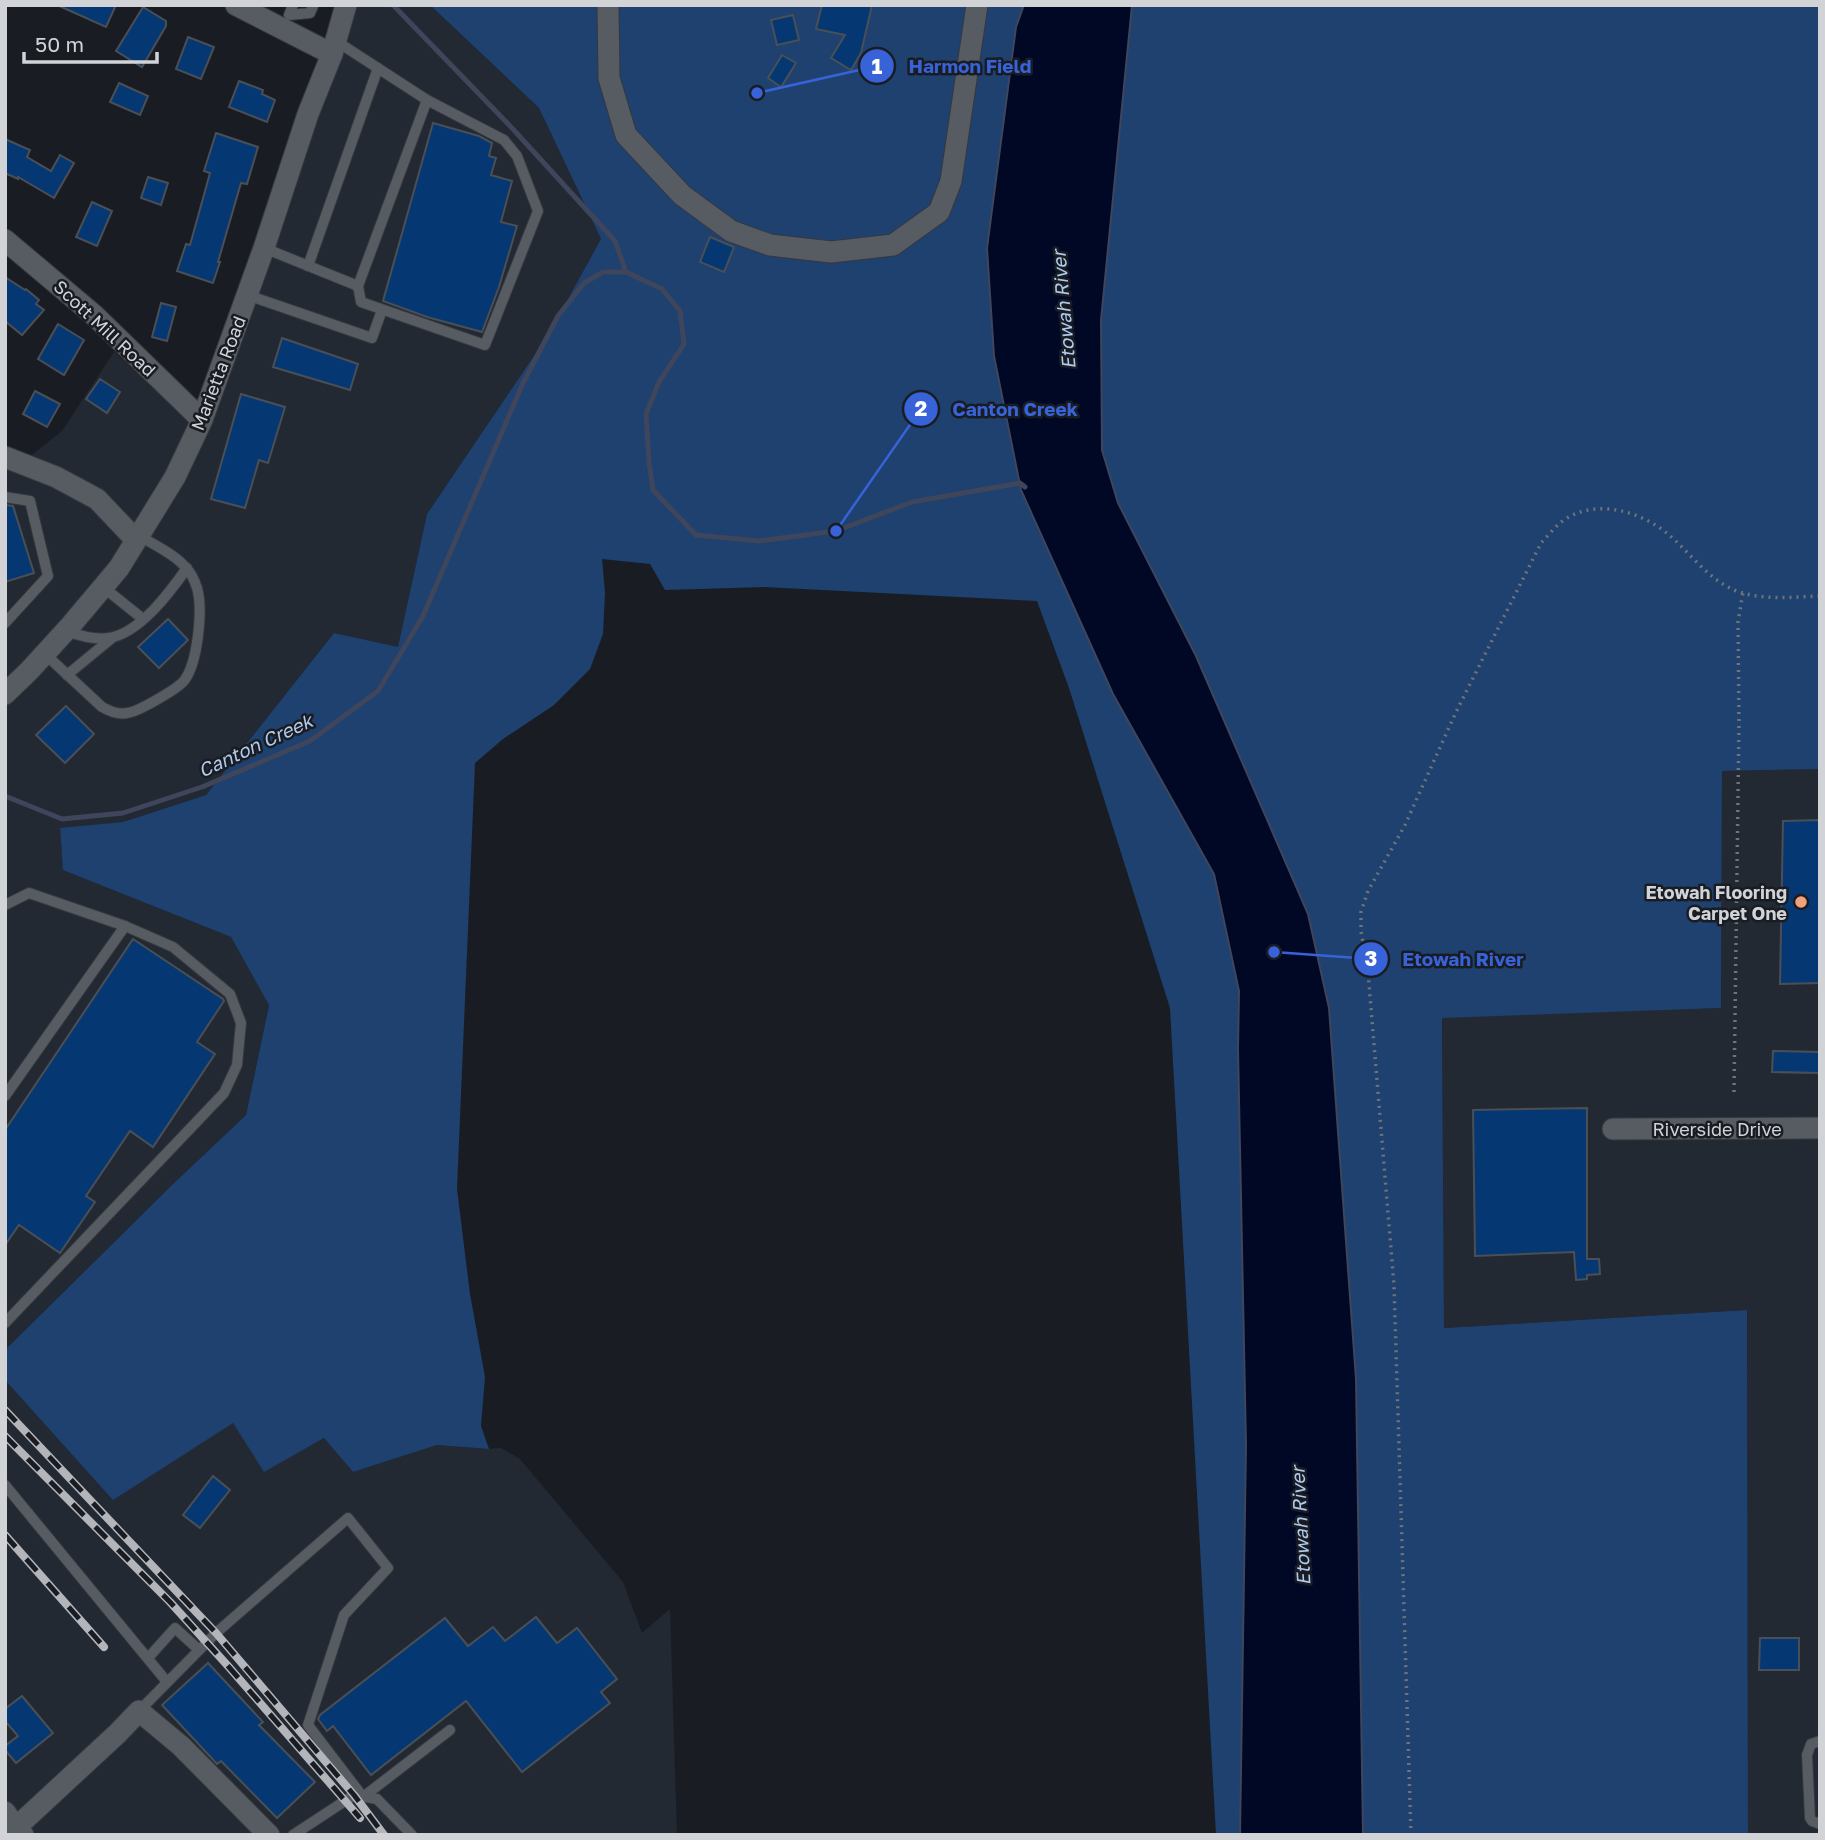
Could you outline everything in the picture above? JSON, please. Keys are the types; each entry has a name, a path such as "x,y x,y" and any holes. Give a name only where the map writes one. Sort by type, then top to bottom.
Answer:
{"street":[{"path":"236,5 288,17 334,48"},
{"name":"Marietta Road","path":"8,686 45,654 119,568 174,477 202,420 264,248 308,114 334,48 346,5"},
{"path":"608,5 609,79 626,135 682,195 731,231 770,245 831,251 893,245 939,212 951,181 977,5"},
{"name":"Scott Mill Road","path":"5,240 93,315 202,420"},
{"path":"5,457 56,477 97,499 136,537"},
{"name":"Riverside Drive","path":"1614,1129 1820,1128"},
{"path":"13,1827 139,1711 181,1746 266,1834"}],"lane":[{"path":"282,5 288,17 310,13 313,6"},
{"path":"334,48 378,68 427,100 505,140 517,156 538,211 485,345 361,302 358,286 427,100"},
{"path":"308,266 378,68"},
{"path":"264,248 358,286"},
{"path":"247,295 372,338 382,310"},
{"path":"5,496 30,501 48,576 5,623"},
{"path":"45,654 102,707 112,712 128,713 170,692 184,681 192,664 200,606 197,586 187,568 173,556 136,537"},
{"path":"67,675 112,638 144,619 167,595 187,568"},
{"path":"103,587 144,619"},
{"path":"66,631 81,636 112,638"},
{"path":"5,905 29,893 125,926 173,947 230,994 241,1023 237,1065 224,1093 5,1323"},
{"path":"5,1096 125,926"},
{"path":"5,1485 167,1682"},
{"path":"139,1711 199,1650 348,1518 388,1568 344,1615 308,1725 363,1797"},
{"path":"148,1658 175,1628 199,1650"},
{"path":"363,1797 450,1730"},
{"path":"1820,1741 1811,1744 1807,1755 1810,1818 1820,1824"},
{"path":"293,1835 354,1796 377,1799 412,1835"}],"path":[{"path":"1411,1835 1394,1285 1361,912 1368,891 1405,825 1456,712 1541,543 1562,521 1581,511 1610,508 1636,515 1660,528 1713,576 1734,590 1767,598 1820,596"},
{"path":"1734,1092 1738,622 1743,592"}],"shaded area":[{"path":"353,5 430,5 539,108 601,239 548,335 427,514 398,648 334,633 206,795 123,822 60,829 64,870 231,937 269,1004 246,1115 5,1350 5,454 27,459 62,431 114,352 191,421"},
{"path":"430,5 1820,5 1820,769 1722,771 1721,1008 1442,1018 1444,1328 1747,1310 1748,1834 1216,1835 1170,1008 1069,688 1037,601 764,587 665,590 650,564 602,559 605,593 603,634 590,669 554,705 503,739 475,763 457,1189 470,1294 485,1377 481,1426 489,1449 437,1445 353,1472 324,1438 264,1472 233,1423 113,1500 5,1380 5,1350 246,1115 269,1005 231,937 63,870 60,828 123,822 206,795 334,633 398,647 427,514 548,335 601,239 539,108"},
{"path":"1820,769 1820,1835 1745,1835 1748,1833 1747,1310 1444,1328 1442,1017 1721,1008 1722,771"},
{"path":"5,1380 113,1499 233,1422 264,1471 324,1438 353,1472 437,1445 501,1448 520,1459 623,1582 642,1633 670,1609 677,1835 5,1835"}],"water":[{"name":"Etowah River","path":"1024,5 1132,5 1101,320 1102,450 1118,503 1196,656 1308,914 1329,1008 1356,1379 1363,1835 1240,1835 1246,1445 1239,991 1214,874 1113,694 1021,490 994,356 987,248 1016,27"}],"building":[{"path":"57,5 116,5 106,27"},
{"path":"822,5 872,5 861,53 851,70 831,58 845,35 816,29"},
{"path":"143,7 166,21 166,26 142,67 116,51"},
{"path":"793,15 799,40 777,45 771,20"},
{"path":"188,37 214,47 201,79 176,69"},
{"path":"782,55 796,63 781,87 768,78"},
{"path":"239,81 263,90 262,94 275,100 267,122 229,107"},
{"path":"119,83 148,96 140,115 110,102"},
{"path":"433,123 479,136 492,143 489,156 496,158 491,175 512,181 501,222 517,226 482,332 427,317 383,301"},
{"path":"216,133 258,147 247,184 241,183 213,283 177,271 186,244 190,245 210,173 204,171"},
{"path":"5,139 30,150 27,157 51,171 60,155 74,163 54,198 18,177 5,173"},
{"path":"148,177 168,183 161,205 141,198"},
{"path":"92,202 112,211 97,246 76,237"},
{"path":"710,237 734,247 724,272 700,262"},
{"path":"5,277 39,300 36,304 44,310 22,335 5,321"},
{"path":"161,303 176,307 167,341 152,337"},
{"path":"58,324 84,340 64,375 38,359"},
{"path":"282,338 358,364 350,390 273,367"},
{"path":"100,379 120,392 107,413 86,399"},
{"path":"35,391 60,404 47,427 23,414"},
{"path":"241,394 285,407 268,463 259,460 245,508 211,499"},
{"path":"5,505 13,506 34,573 5,582"},
{"path":"168,619 188,640 159,668 138,647"},
{"path":"66,706 94,734 65,763 36,735"},
{"name":"Etowah Flooring Carpet One","path":"1820,820 1820,983 1780,984 1783,821"},
{"path":"133,939 223,999 197,1042 215,1054 153,1147 130,1131 86,1196 95,1202 60,1253 19,1225 5,1245 5,1130"},
{"path":"1773,1051 1820,1052 1820,1073 1772,1072"},
{"path":"1587,1108 1587,1259 1599,1259 1600,1274 1587,1275 1587,1279 1576,1280 1574,1252 1475,1256 1473,1110"},
{"path":"213,1476 230,1490 200,1528 183,1515"},
{"path":"536,1617 557,1643 577,1628 617,1679 601,1692 610,1703 522,1772 466,1701 371,1775 333,1726 327,1731 318,1719 445,1618 468,1646 493,1627 505,1641"},
{"path":"1760,1638 1799,1638 1799,1670 1759,1670"},
{"path":"208,1663 263,1722 259,1725 315,1782 277,1818 221,1761 217,1764 162,1705"},
{"path":"22,1696 53,1733 16,1763 5,1750 5,1746 18,1736 5,1721 5,1709"}],"waterway":[{"path":"393,5 512,128 615,241 626,272"},
{"name":"Canton Creek","path":"5,796 62,819 123,813 202,787 310,741 378,691 423,616 523,383 558,316 584,283 603,272 626,272 662,289 680,311 684,344 659,382 646,414 649,462 653,490 696,535 759,541 836,531 912,502 1020,483 1025,487"}],"railway":[{"path":"5,1410 216,1633 354,1795 384,1835"},
{"path":"5,1436 170,1602 360,1818"},
{"path":"5,1535 104,1647"}],"place":[{"name":"Harmon Field","path":"757,93"},
{"name":"Canton Creek","path":"836,531"},
{"name":"Etowah Flooring Carpet One","path":"1801,902"},
{"name":"Etowah River","path":"1274,952"}]}
